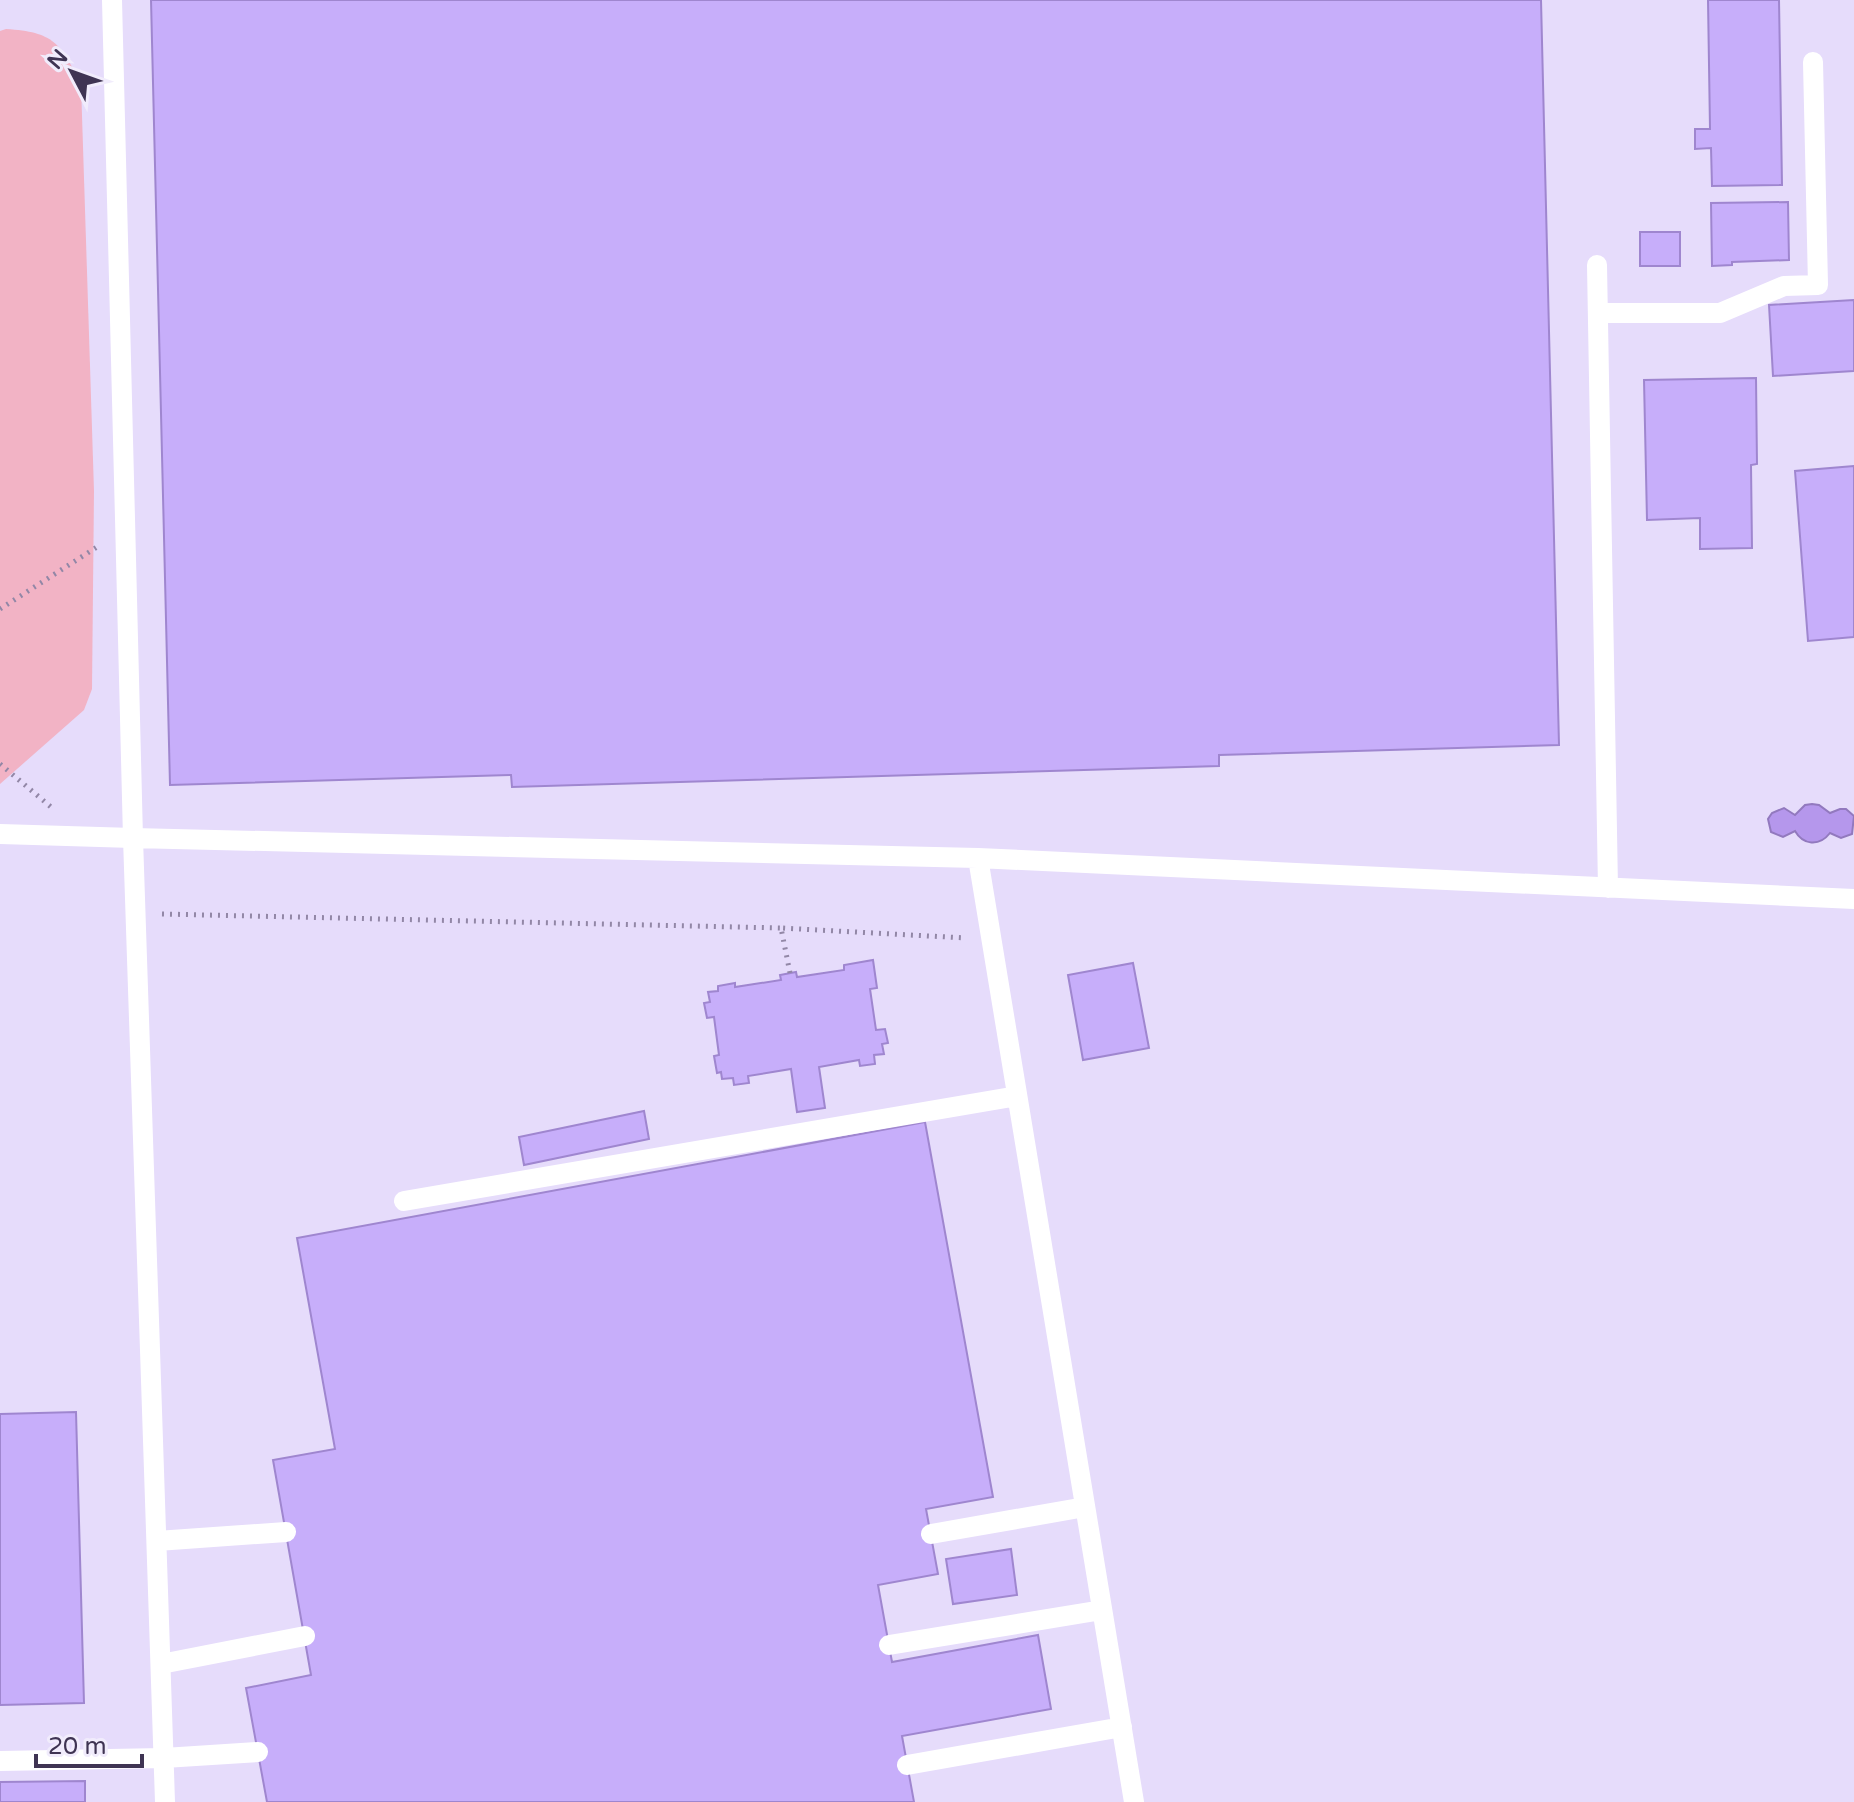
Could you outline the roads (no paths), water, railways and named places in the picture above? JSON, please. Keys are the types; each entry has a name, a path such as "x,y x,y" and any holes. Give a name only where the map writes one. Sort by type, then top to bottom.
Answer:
{"lane":[{"path":"112,0 135,914 165,1802"},
{"path":"1598,313 1720,313 1784,286 1818,285 1813,62"},
{"path":"1597,265 1608,888"},
{"path":"0,834 978,858 1854,899"},
{"path":"978,858 1134,1802"},
{"path":"404,1201 1017,1096"},
{"path":"931,1534 1085,1507"},
{"path":"157,1541 286,1532"},
{"path":"889,1645 1102,1610"},
{"path":"161,1664 305,1636"},
{"path":"907,1765 1122,1727"},
{"path":"0,1761 164,1758 258,1752"}]}
